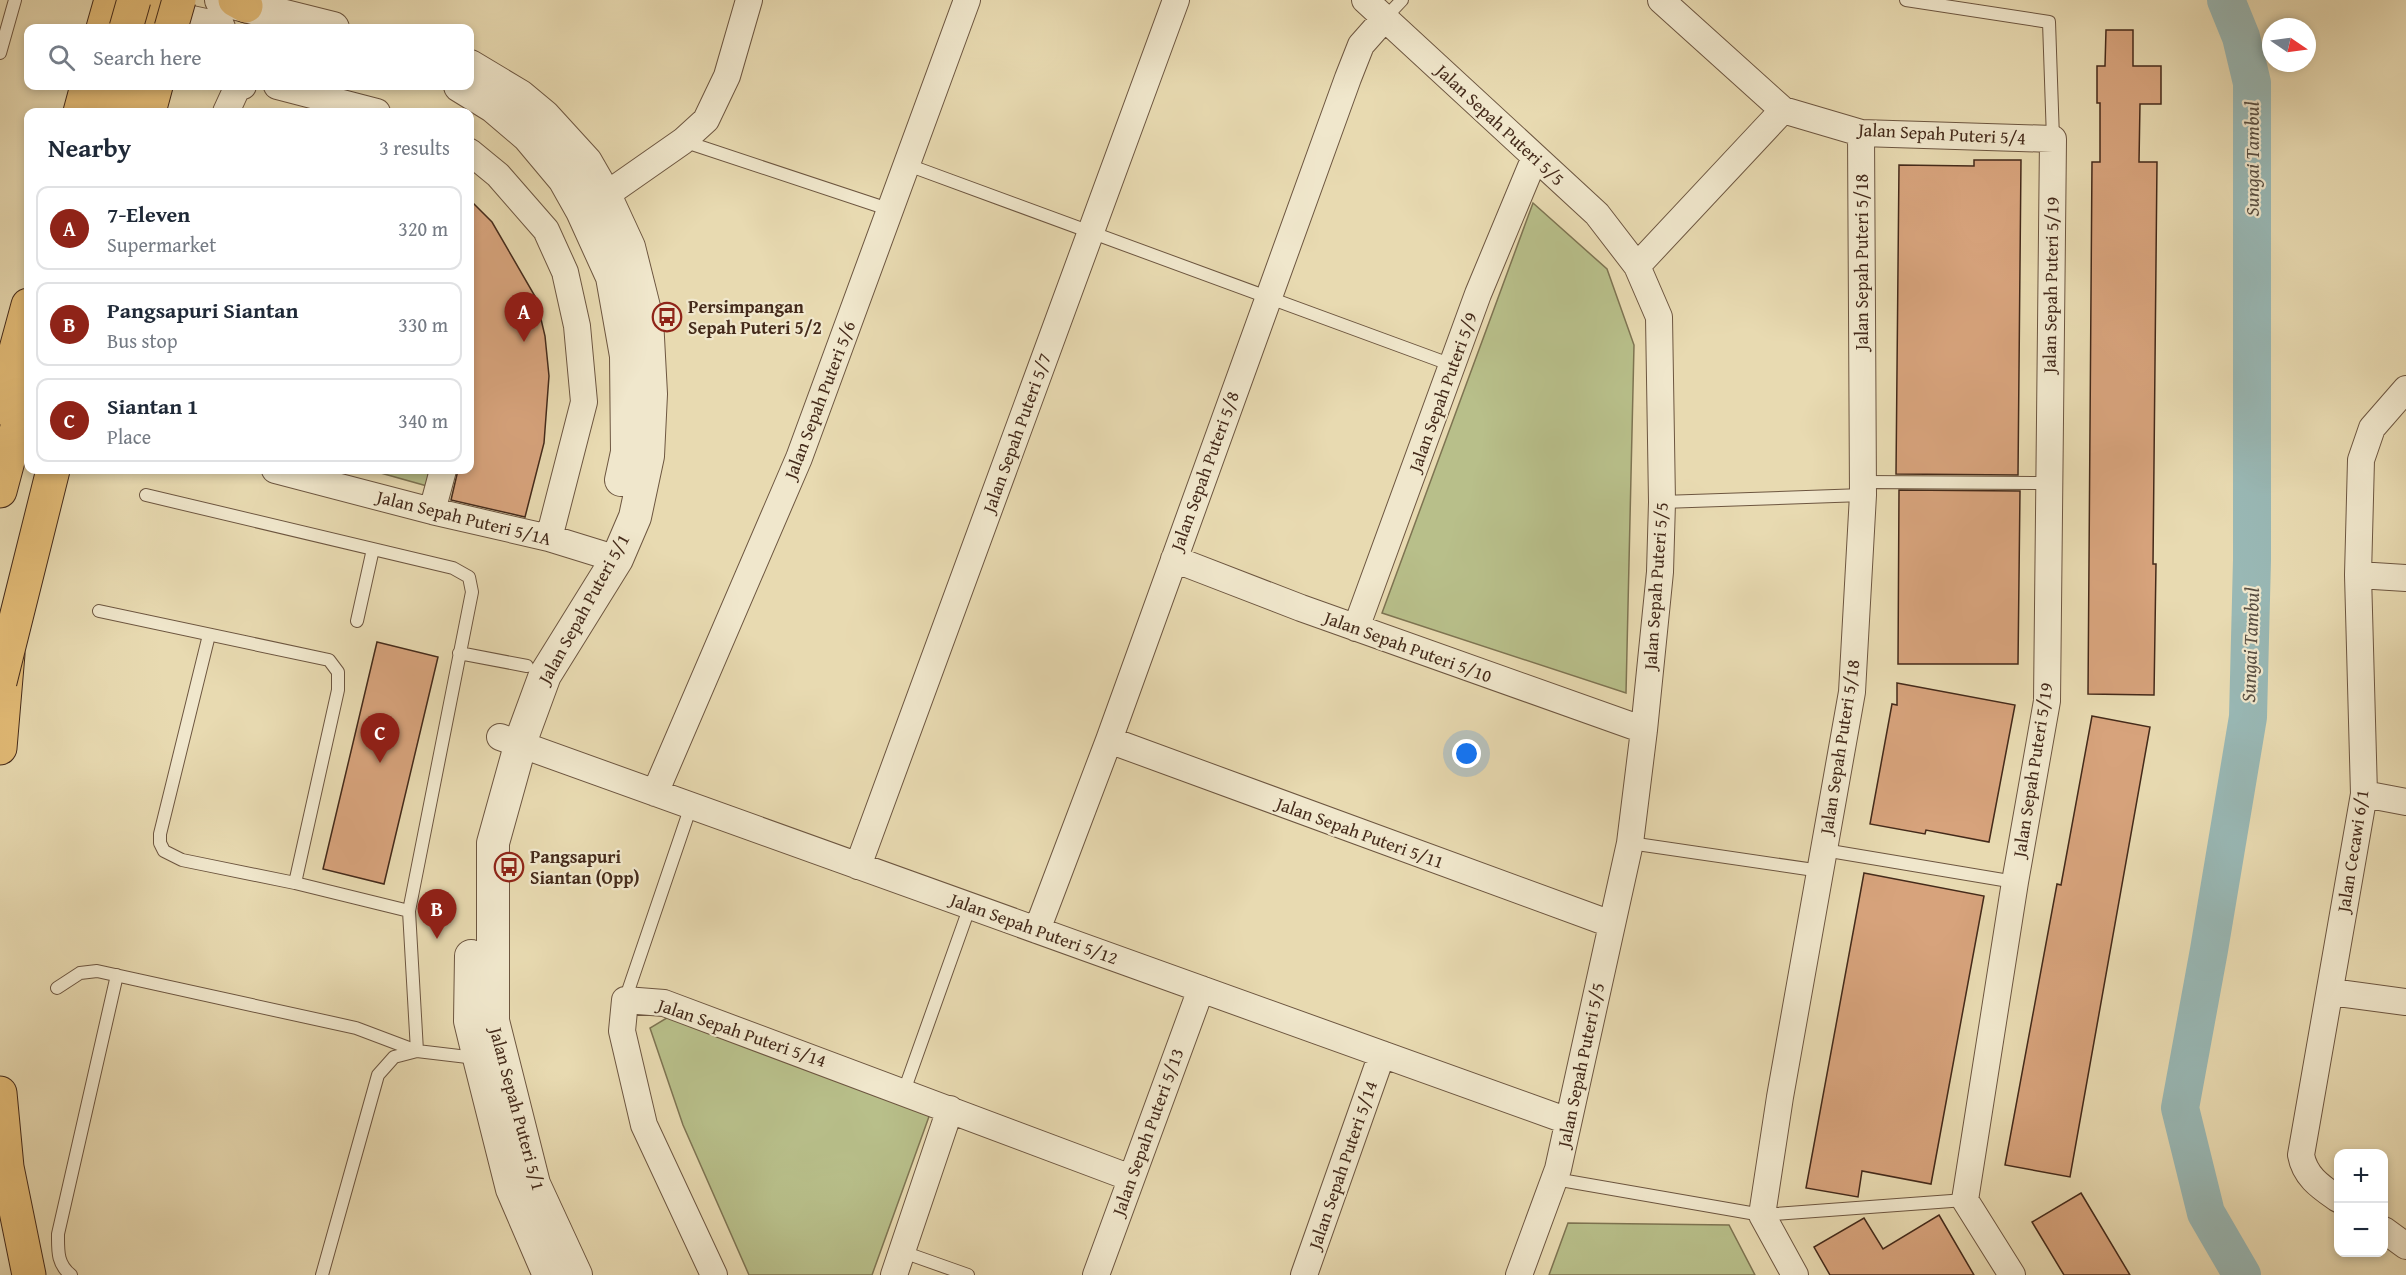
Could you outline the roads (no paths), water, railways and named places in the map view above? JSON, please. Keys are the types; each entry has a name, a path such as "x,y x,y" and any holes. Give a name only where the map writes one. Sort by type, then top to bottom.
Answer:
{"main road":[{"path":"104,24 111,0"},
{"path":"127,24 154,9"},
{"path":"132,24 154,9"},
{"path":"81,108 86,90"},
{"path":"97,108 103,90"},
{"path":"104,108 109,90"},
{"path":"129,108 134,90"},
{"path":"139,108 147,90"},
{"path":"150,108 155,90"},
{"path":"0,408 21,376 24,346"},
{"path":"0,491 24,356"},
{"path":"0,748 10,626 40,474"},
{"path":"0,682 52,474"},
{"path":"0,1094 8,1167 28,1275"}],"street":[{"path":"466,90 494,107 528,136 564,179 594,203 683,141 706,120 727,76 749,0"},
{"name":"Jalan Sepah Puteri 5/6","path":"656,793 799,458 967,0"},
{"name":"Jalan Sepah Puteri 5/7","path":"858,866 1176,0"},
{"name":"Jalan Sepah Puteri 5/5","path":"1365,0 1597,214 1637,266 1659,317 1662,502 1660,572 1630,843 1555,1179 1519,1275"},
{"name":"Jalan Sepah Puteri 5/4","path":"1661,0 1783,111 1862,133 2053,139"},
{"path":"234,2 318,24"},
{"path":"154,9 205,24"},
{"name":"Jalan Sepah Puteri 5/8","path":"1037,930 1110,740 1268,297 1361,45 1384,19"},
{"name":"Jalan Sepah Puteri 5/1","path":"474,68 519,96 544,116 586,162 594,203 629,247 647,319 651,394 648,456 635,517 607,556 510,741 493,843 493,1021 490,1059 534,1184 576,1275"},
{"path":"228,108 236,90"},
{"path":"289,90 344,108"},
{"path":"1637,266 1783,111"},
{"name":"Jalan Sepah Puteri 5/18","path":"1762,1215 1780,1097 1852,692 1863,489 1862,133"},
{"name":"Jalan Sepah Puteri 5/19","path":"1965,1200 2015,882 2047,701 2053,139"},
{"path":"474,155 498,175 546,230 565,272 577,326 584,402 549,538"},
{"name":"Jalan Sepah Puteri 5/9","path":"1356,628 1478,294 1535,157"},
{"name":"Jalan Cecawi 6/1","path":"2334,1196 2311,1178 2303,1167 2301,1155 2364,794 2358,575 2361,460 2372,428 2406,389"},
{"name":"Jalan Sepah Puteri 5/1A","path":"290,474 432,511 549,538 607,556"},
{"path":"432,511 441,474"},
{"path":"510,741 527,666 607,556"},
{"name":"Jalan Sepah Puteri 5/10","path":"1174,559 1356,628 1644,730"},
{"path":"2358,575 2406,578"},
{"name":"Jalan Sepah Puteri 5/11","path":"1110,740 1611,924"},
{"name":"Jalan Sepah Puteri 5/12","path":"510,741 1568,1121"},
{"path":"2364,794 2406,802"},
{"name":"Jalan Sepah Puteri 5/13","path":"1096,1275 1201,989"},
{"path":"2331,992 2406,1002"},
{"path":"625,1000 622,1031 644,1125 714,1275"},
{"name":"Jalan Sepah Puteri 5/14","path":"625,1000 664,1003 1131,1178"},
{"name":"Jalan Sepah Puteri 5/14","path":"1304,1275 1382,1054"},
{"path":"490,1059 512,1189 549,1275"},
{"path":"899,1264 950,1109"},
{"path":"1965,1200 2012,1275"},
{"path":"1762,1215 1795,1275"},
{"path":"2388,1233 2406,1246"}],"lane":[{"path":"0,53 15,0"},
{"path":"1384,19 1402,0"},
{"path":"1906,0 2049,22 2053,139"},
{"path":"683,141 891,210"},
{"path":"908,165 1452,365"},
{"path":"1662,502 1863,489 2049,483"},
{"path":"146,495 453,568 469,577 472,592 409,911 417,1051"},
{"path":"357,621 373,549"},
{"path":"99,611 329,660 338,672 338,690 296,884"},
{"path":"209,634 159,834 164,851 182,860 409,911"},
{"path":"459,653 527,666"},
{"path":"625,1000 691,806"},
{"path":"1630,843 1823,860 2015,882"},
{"path":"904,1092 970,906"},
{"path":"57,988 80,973 97,971 356,1028 417,1051 490,1059"},
{"path":"71,1275 65,1270 58,1257 58,1234 117,975"},
{"path":"322,1275 378,1075 394,1057 417,1051"},
{"path":"1555,1179 1762,1215 1965,1200"},
{"path":"899,1264 968,1275"}],"waterway":[{"name":"Sungai Tambul","path":"2226,0 2241,37 2252,83 2252,560 2248,717 2180,1108 2206,1213 2242,1275"}],"place":[{"name":"Persimpangan Sepah Puteri 5/2","path":"667,317"},
{"name":"7-Eleven","path":"524,342"},
{"name":"Siantan 1","path":"380,763"},
{"name":"Pangsapuri Siantan (Opp)","path":"509,867"},
{"name":"Pangsapuri Siantan","path":"437,939"}]}
